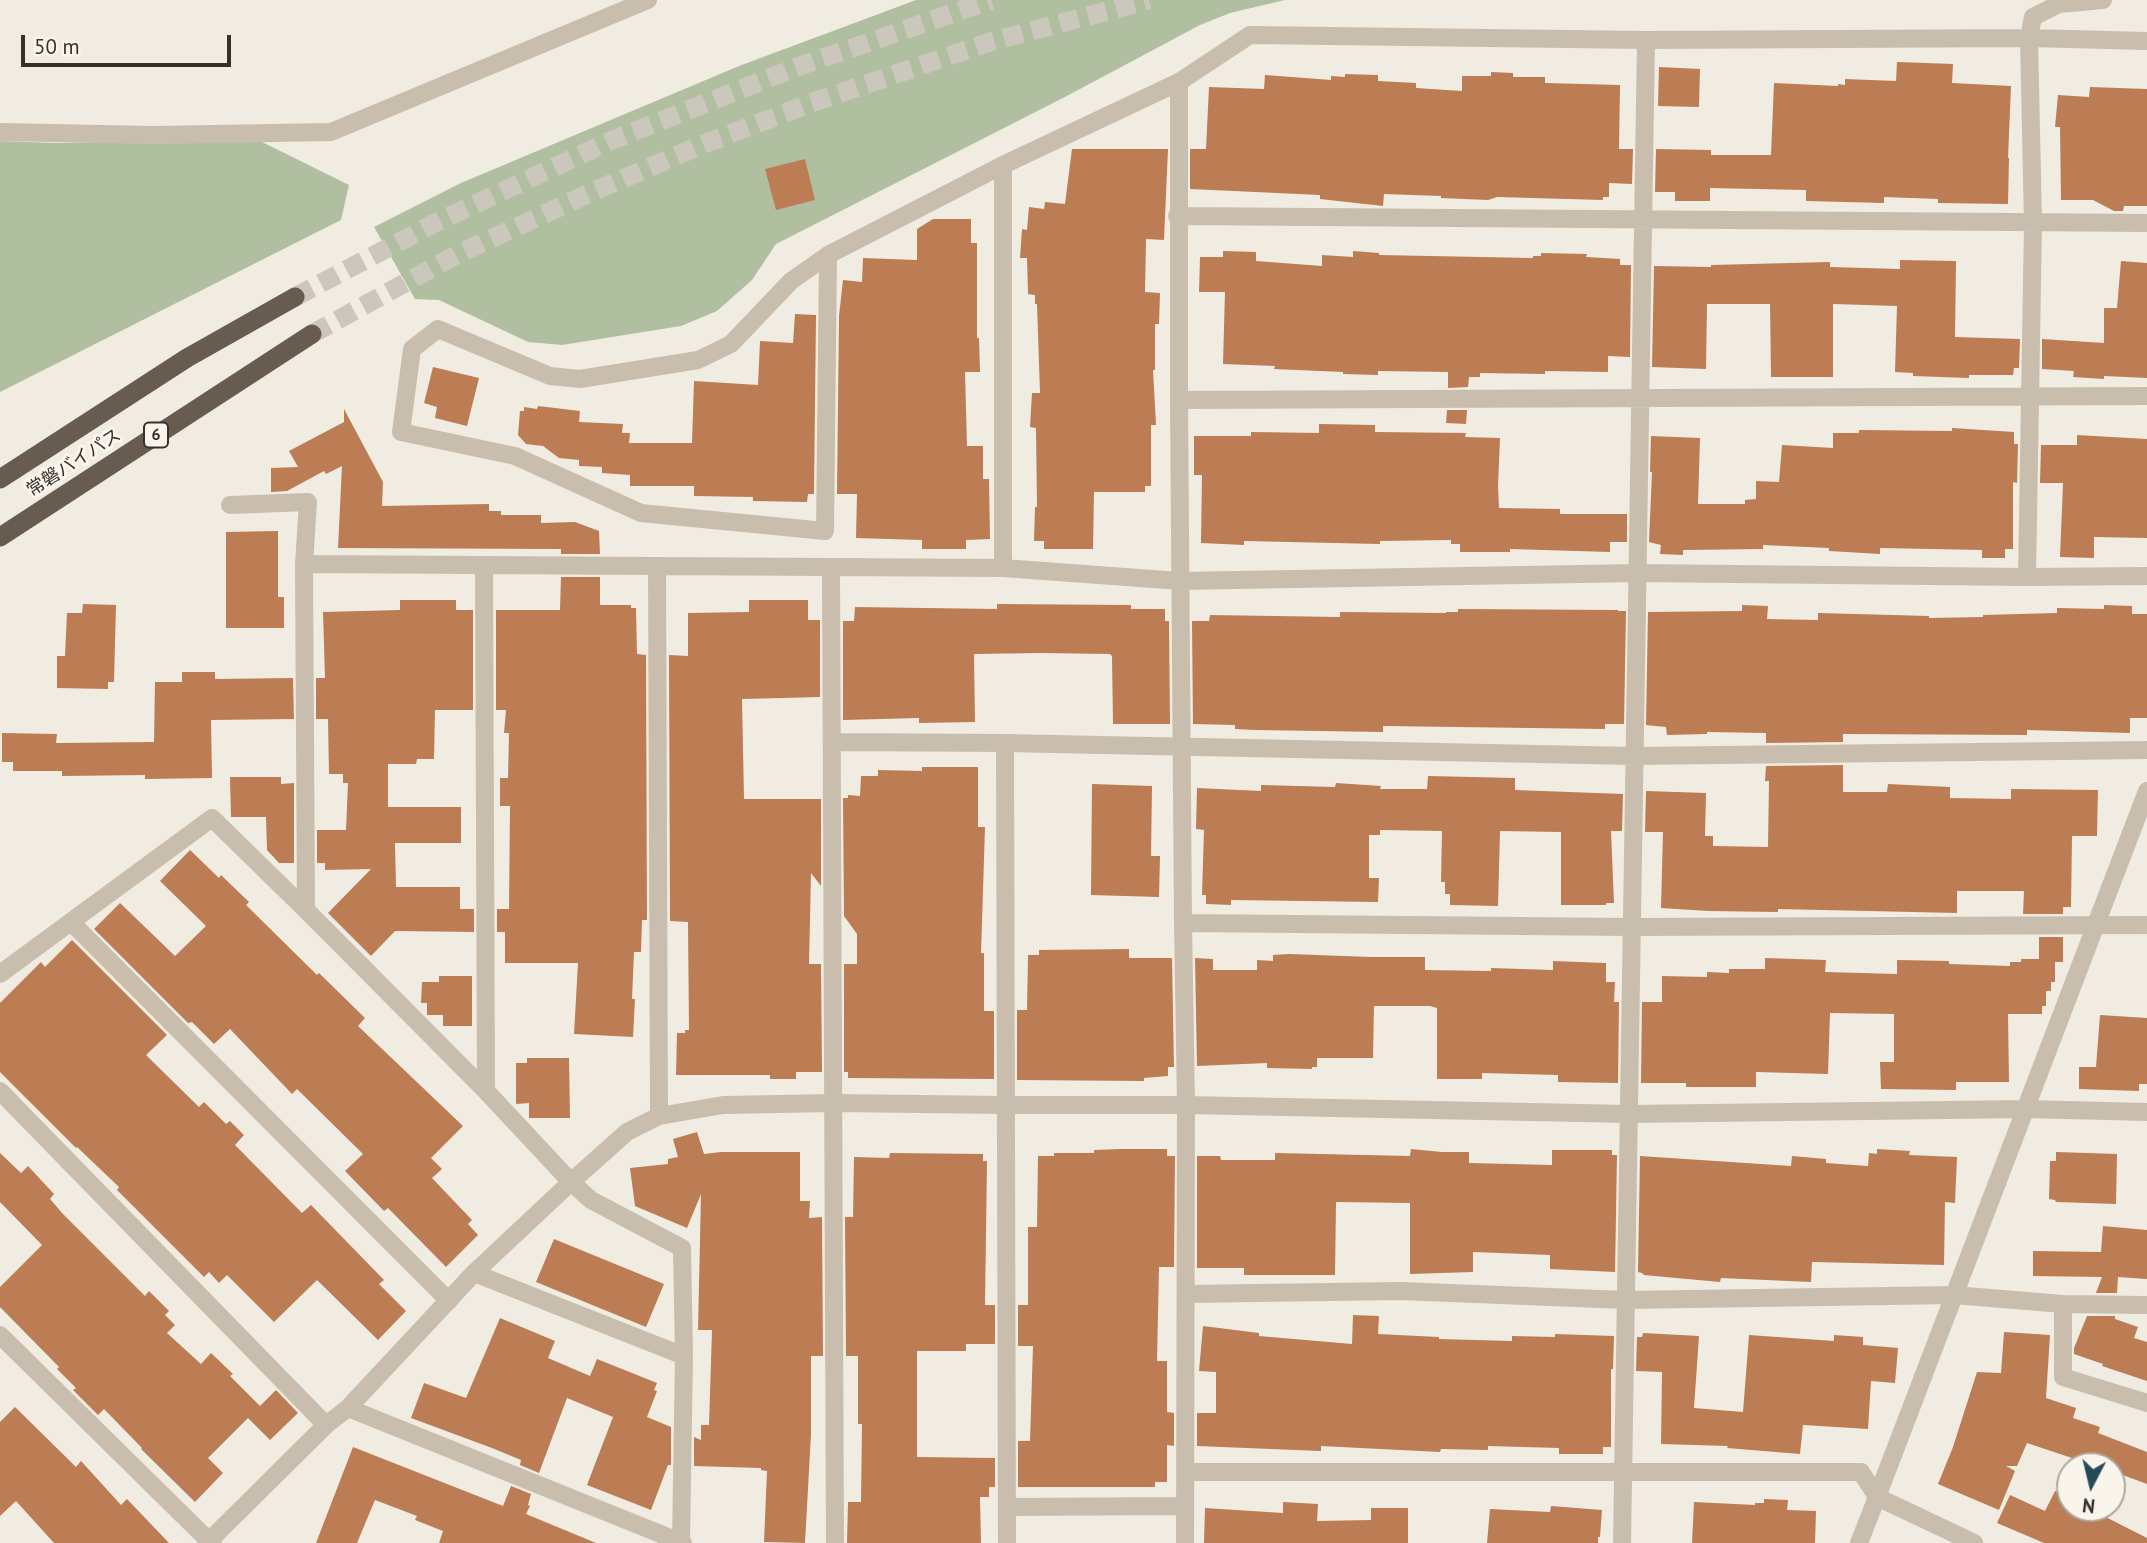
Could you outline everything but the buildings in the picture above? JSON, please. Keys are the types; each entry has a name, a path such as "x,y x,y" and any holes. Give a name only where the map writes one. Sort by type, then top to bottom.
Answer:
{"highway":[{"name":"常磐バイパス","path":"0,478 187,358 295,297"},
{"name":"常磐バイパス","path":"0,537 312,334"}],"street":[{"path":"0,132 154,135 331,132 648,0"},
{"path":"2027,577 2032,223 2029,38 2033,17 2059,4 2103,0"},
{"path":"828,254 825,531 641,513 515,456 401,432 412,349 438,329 550,376 580,379 698,360 731,344 791,281 828,254 1179,82 1250,35 1646,40 2029,38 2147,41"},
{"path":"1622,1543 1646,40"},
{"path":"1179,82 1177,216 1182,923 1186,1105 1185,1543"},
{"path":"1003,166 1003,568"},
{"path":"1177,216 2147,223"},
{"path":"1179,400 2147,396"},
{"path":"230,505 308,502 304,564 306,909"},
{"path":"304,564 1003,568 1180,581 1637,573 2147,576"},
{"path":"484,565 486,1091"},
{"path":"657,566 659,1115"},
{"path":"831,569 835,1543"},
{"path":"833,742 1634,755 2147,750"},
{"path":"1005,743 1007,1543"},
{"path":"1859,1543 2147,791"},
{"path":"0,974 212,818 486,1091 570,1182 591,1200 682,1248 682,1543 348,1408"},
{"path":"72,923 449,1301"},
{"path":"1182,923 1632,927 2147,925"},
{"path":"0,1091 326,1424"},
{"path":"0,1335 210,1542 326,1424 348,1408 474,1273 627,1132 659,1115 723,1105 834,1103 1186,1105 1629,1114 2026,1109 2147,1112"},
{"path":"474,1273 684,1356"},
{"path":"1186,1294 1401,1291 1625,1300 1954,1295 2063,1304 2147,1305"},
{"path":"2063,1304 2063,1377 2147,1403"},
{"path":"1186,1472 1861,1472 1877,1497 1974,1543"},
{"path":"1006,1507 1185,1506"}],"green space":[{"path":"916,0 1285,0 1230,13 1200,25 776,244 752,280 717,311 681,326 562,345 528,342 439,300 415,299 374,227 461,183 739,66"},
{"path":"256,139 349,185 341,220 0,392 0,141 57,143"}],"tunnel":[{"path":"295,297 435,223 610,141 800,66 991,0"},
{"path":"312,334 456,255 704,144 811,103 993,41 1149,0"}]}
